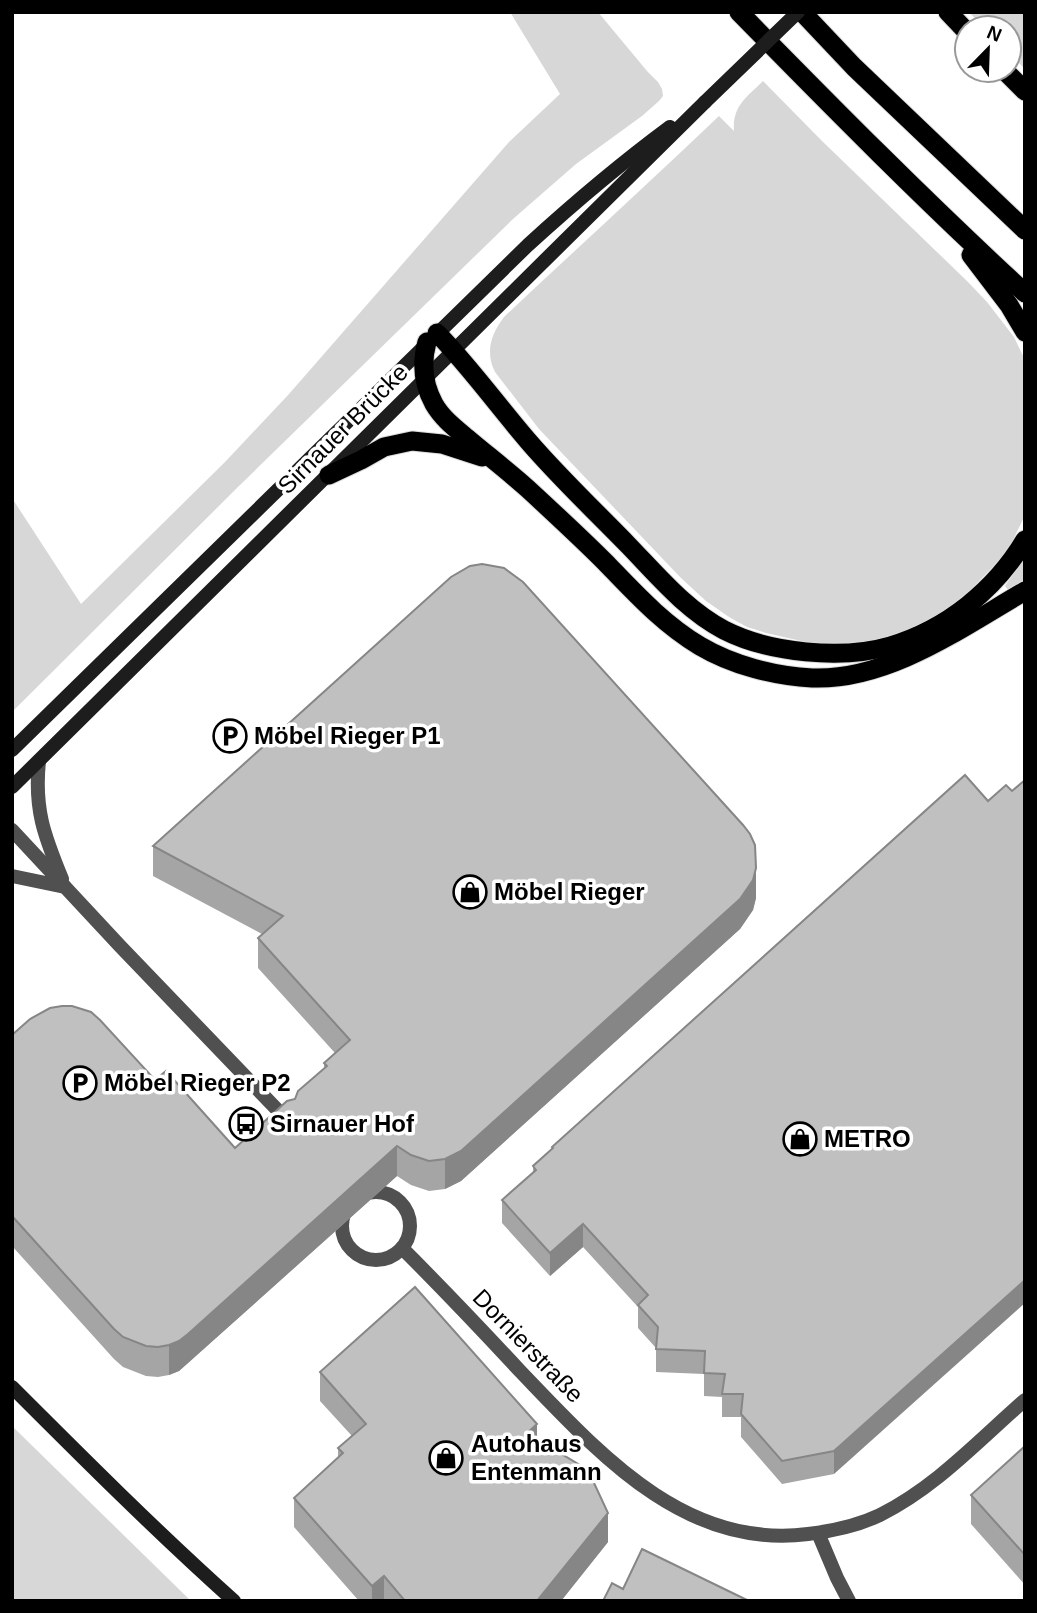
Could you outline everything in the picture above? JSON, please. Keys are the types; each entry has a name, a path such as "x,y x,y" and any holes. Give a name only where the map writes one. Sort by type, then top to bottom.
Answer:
{"highway":[{"path":"739,12 843,119 1025,293"},
{"path":"800,12 863,76 1025,230"},
{"path":"942,216 1009,306 1025,332"},
{"path":"1025,540 997,578 975,599 951,618 901,643 875,650 822,653 747,640 722,629 696,612 669,588 531,444 454,350 432,337 424,355 425,380 429,394 443,416 525,487 673,628 702,647 726,658 758,669 811,678 860,673 929,647 1025,591"},
{"path":"329,475 384,447 412,441 443,444 495,462"}],"main road":[{"name":"Sirnauer Brücke","path":"12,787 705,102 800,12"},
{"name":"Sirnauer Brücke","path":"12,750 432,337 574,203 617,167 705,102"},
{"path":"12,1387 99,1474 234,1601"}],"street":[{"path":"40,761 37,783 41,824 65,887"},
{"path":"12,830 289,1122"},
{"path":"12,876 65,887"},
{"path":"372,1191 386,1192 399,1200 409,1213 411,1221 409,1236 402,1248 390,1257 375,1260 358,1255 352,1250 341,1232 343,1217 351,1202 372,1191"},
{"name":"Dornierstraße","path":"402,1248 580,1434 611,1462 652,1494 685,1512 749,1534 788,1536 865,1522 914,1496 969,1452 1025,1399"},
{"path":"818,1532 849,1601"}],"shaded area":[{"path":"510,12 598,12 658,82 663,96 642,116 576,164 513,219 12,712 12,498 81,604 225,462 289,394 509,142 560,94"},
{"path":"969,12 1025,12 1025,69 1023,14"},
{"path":"763,81 987,302 1014,337 1025,360 1025,515 1013,540 1004,555 961,600 923,625 881,640 833,645 810,643 747,627 706,601 539,429 495,372 490,357 493,337 504,317 719,116 734,131 738,108"},
{"path":"1025,558 1025,579 1008,590 1005,586"},
{"path":"12,1426 191,1601 12,1601"}],"building":[{"name":"Möbel Rieger","path":"482,564 504,568 523,582 743,825 755,845 756,868 753,880 740,899 461,1151 445,1159 429,1161 411,1155 397,1146 179,1341 158,1347 146,1346 123,1337 12,1216 12,1035 30,1019 50,1008 72,1006 91,1012 155,1080 166,1071 235,1148 287,1101 295,1099 298,1091 327,1066 324,1063 350,1040 258,938 283,916 153,846 451,577 470,566"},
{"name":"METRO","path":"965,775 988,801 1006,785 1012,791 1025,780 1025,1280 834,1451 782,1461 741,1414 743,1394 722,1394 725,1374 704,1373 705,1351 656,1349 658,1327 638,1305 648,1295 583,1224 550,1253 502,1200 536,1170 533,1166 552,1147"},
{"path":"415,1287 537,1424 527,1433 588,1470 608,1513 537,1601 405,1601 384,1576 372,1586 294,1498 343,1453 338,1448 366,1424 320,1372"},
{"path":"1025,1446 1025,1555 971,1495"},
{"path":"642,1549 749,1601 603,1601 612,1583 623,1589"}],"place":[{"name":"Möbel Rieger P1","path":"230,736"},
{"name":"Möbel Rieger","path":"470,892"},
{"name":"Möbel Rieger P2","path":"80,1083"},
{"name":"Sirnauer Hof","path":"246,1124"},
{"name":"METRO","path":"800,1139"},
{"name":"Autohaus Entenmann","path":"446,1458"}]}
